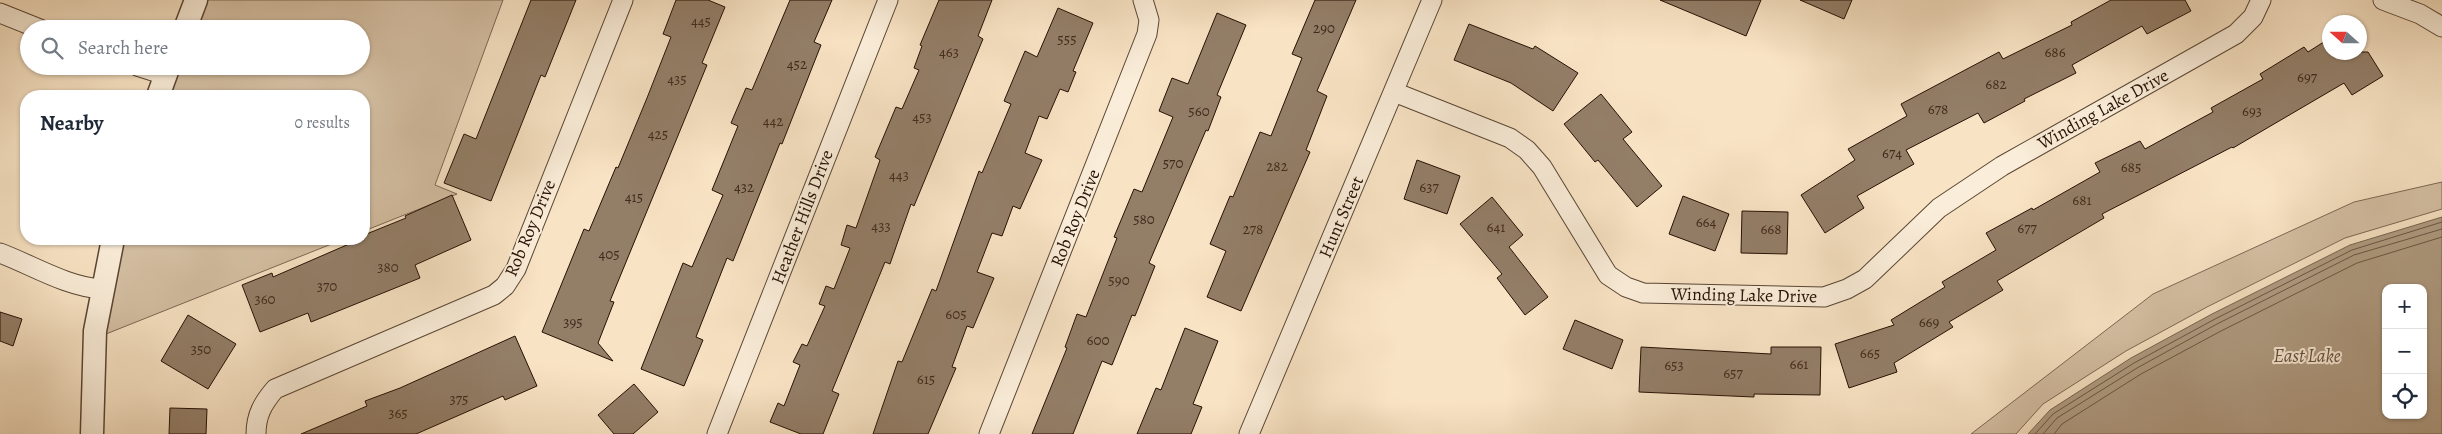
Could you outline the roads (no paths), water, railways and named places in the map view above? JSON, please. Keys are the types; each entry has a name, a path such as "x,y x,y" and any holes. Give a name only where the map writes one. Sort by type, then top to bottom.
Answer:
{"street":[{"path":"188,20 196,0"},
{"name":"Rob Roy Drive","path":"256,434 256,420 264,402 276,389 494,295 505,286 516,269 623,0"},
{"name":"Heather Hills Drive","path":"717,434 888,0"},
{"name":"Rob Roy Drive","path":"989,434 1147,34 1149,20 1143,0"},
{"name":"Hunt Street","path":"1249,434 1432,0"},
{"name":"Winding Lake Drive","path":"1394,92 1510,138 1527,150 1542,167 1608,274 1626,286 1643,293 1824,297 1848,289 1865,279 1940,208 2002,166 2236,34 2253,17 2261,0"},
{"path":"2383,0 2420,14 2442,27"},
{"path":"0,13 20,21"},
{"path":"160,90 166,75"},
{"path":"92,434 93,356 102,290 112,245"},
{"path":"0,252 66,280 102,290"}],"water":[{"name":"East Lake","path":"2442,217 2442,434 2028,434 2050,410 2131,358 2212,314 2350,245"}]}
